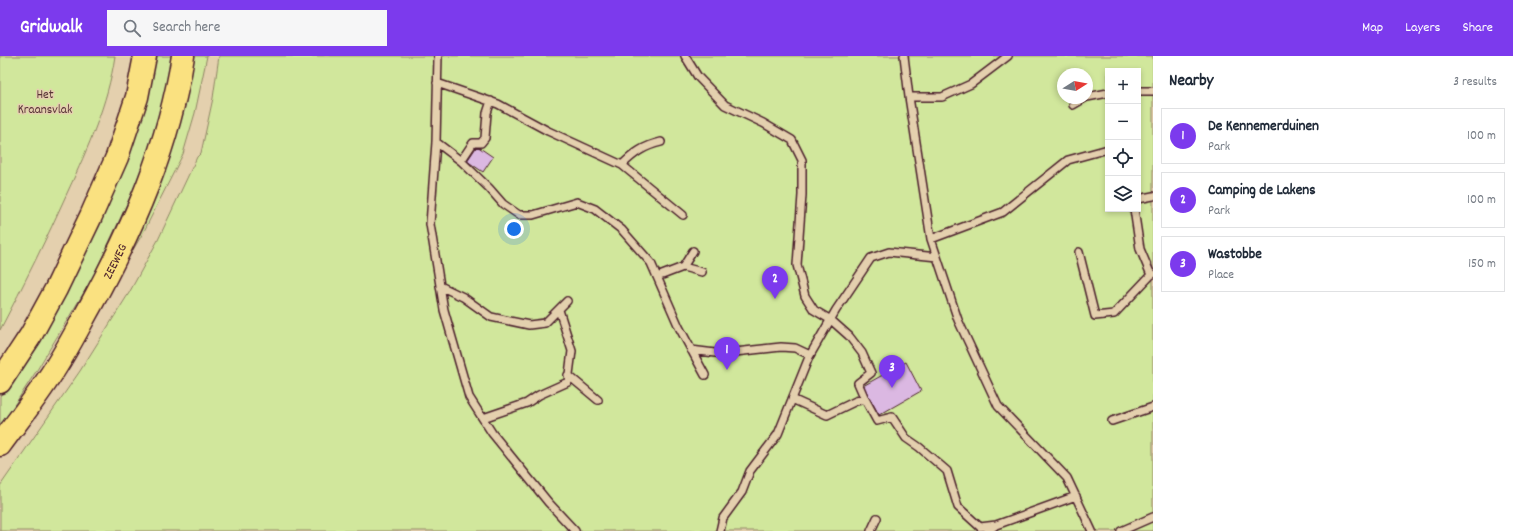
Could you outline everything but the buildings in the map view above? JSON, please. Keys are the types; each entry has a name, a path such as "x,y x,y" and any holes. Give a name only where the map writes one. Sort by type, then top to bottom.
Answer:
{"main road":[{"path":"0,382 31,335 56,289 94,210 117,157 137,97 144,56"},
{"name":"ZEEWEG","path":"0,445 52,373 94,299 133,224 157,162 169,123 182,56"}],"lane":[{"path":"438,56 436,142 430,224 444,310 469,397 492,433 548,502 575,531"},
{"path":"685,56 698,77 725,105 763,123 792,140 802,160 802,195 797,265 805,296 814,310 831,320 849,336 862,353 871,373 858,383 877,421 892,417 906,438 947,471 958,507 980,527 996,525 1076,496"},
{"path":"904,56 931,239 958,320 998,406 1067,478 1092,531"},
{"path":"909,97 942,97 971,84 1008,56"},
{"path":"437,83 498,104 548,131 622,165 683,215"},
{"path":"1141,91 1153,91"},
{"path":"1093,96 1105,94"},
{"path":"462,161 473,144 481,143 485,138 487,113 491,101"},
{"path":"436,142 462,161 503,204 519,215 533,215 577,202 595,209 627,236 652,263 679,327 705,375"},
{"path":"622,165 634,154 649,144 661,142"},
{"path":"931,239 1003,212 1068,160 1105,150"},
{"path":"1141,198 1153,196"},
{"path":"1079,252 1095,316 1114,314 1152,275 1140,249 1134,212"},
{"path":"657,277 683,267 693,252"},
{"path":"720,531 723,518 742,492 750,471 778,434 810,355 871,258 889,252 937,257"},
{"path":"683,267 702,272"},
{"path":"440,286 463,297 491,317 529,325 545,323 567,301"},
{"path":"483,418 527,403 539,395 568,382 572,350 558,310"},
{"path":"691,350 715,353 781,346 795,348 810,355"},
{"path":"568,376 598,400"},
{"path":"792,399 827,415 856,401 865,399"},
{"path":"1112,420 1153,406"},
{"path":"1121,531 1153,517"},
{"path":"871,531 877,518"},
{"path":"988,531 996,525"}],"green space":[{"name":"Het Kraansvlak","path":"0,56 115,56 108,91 90,142 44,244 0,330"},
{"path":"152,56 174,56 159,121 142,171 92,279 37,370 0,427 0,396 14,376"},
{"path":"194,56 207,56 195,113 183,154 143,233 108,292 178,123 190,78"},
{"path":"219,56 1153,56 1153,531 0,531 0,486 80,371 129,293 158,240 197,157 201,153 213,98"}],"place":[{"name":"Camping de Lakens","path":"775,299"},
{"name":"De Kennemerduinen","path":"727,370"},
{"name":"Wastobbe","path":"892,388"}]}
